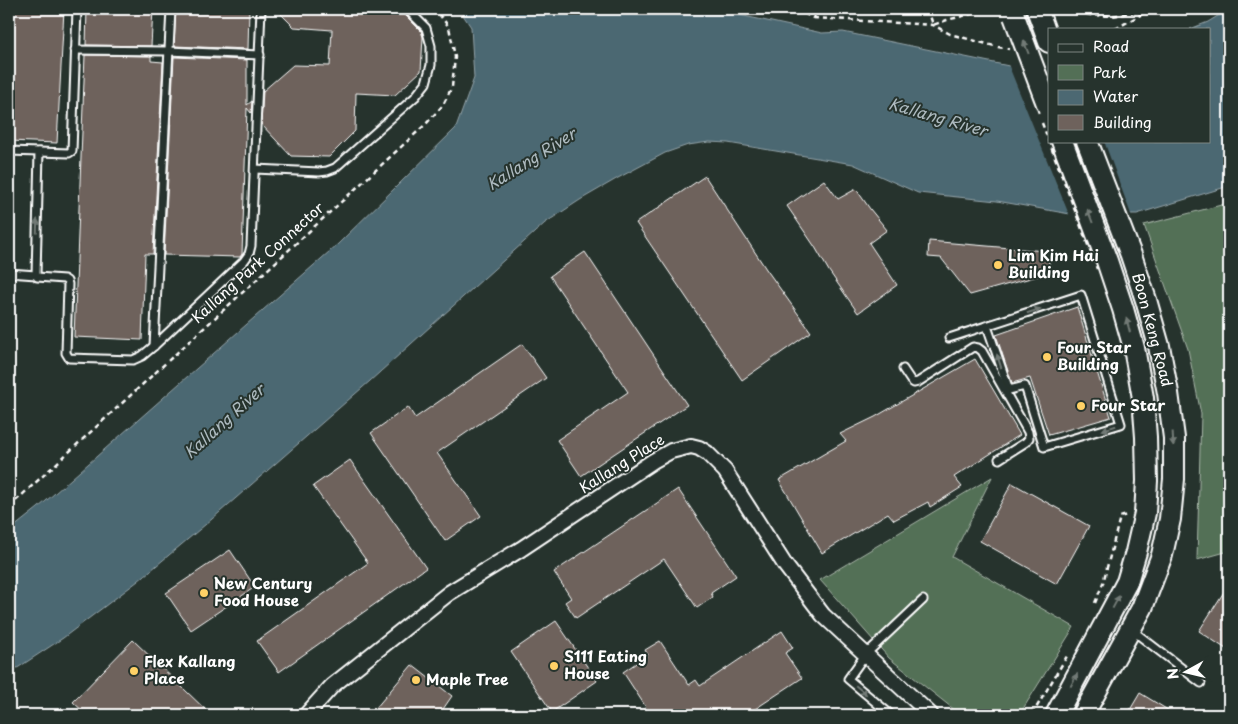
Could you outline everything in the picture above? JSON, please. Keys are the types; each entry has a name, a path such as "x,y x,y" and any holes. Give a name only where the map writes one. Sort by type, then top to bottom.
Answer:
{"main road":[{"path":"1037,10 1048,39"},
{"path":"1013,12 1045,115"},
{"name":"Boon Keng Road","path":"1056,715 1127,582 1145,513 1147,481 1143,398 1134,348 1123,308 1102,265 1062,142"},
{"name":"Boon Keng Road","path":"1083,715 1142,608 1162,555 1170,519 1174,479 1174,438 1159,346 1131,255 1087,142"}],"street":[{"name":"Kallang Place","path":"306,715 332,686 448,593 520,549 653,461 671,451 691,446 700,448 707,453 725,471 785,565 823,615 931,715"}],"lane":[{"path":"9,151 72,151 78,9"},
{"path":"154,346 170,9"},
{"path":"9,273 36,275 37,278 64,279 66,281 68,284 66,353 69,358 133,360 142,356 154,346 244,261 249,254 251,246 262,9"},
{"path":"255,169 319,172 335,168 415,97 426,84 431,65 432,46 426,28 407,9"},
{"path":"76,50 168,51 260,56"},
{"path":"36,275 39,152"},
{"path":"949,338 1082,296 1121,424 1044,448 1025,386 1009,390 988,326"},
{"path":"903,369 910,381 914,383 973,347 982,351 1028,432 1029,438 1026,442 999,459"},
{"path":"891,715 848,679 865,655 924,600"},
{"path":"1130,628 1201,683"}],"path":[{"name":"Kallang Park Connector","path":"9,507 426,124 443,105 452,87 455,57 449,27 435,9"},
{"path":"796,9 813,18 933,25 983,9"},
{"path":"813,18 819,9"},
{"path":"928,9 933,25 950,34 998,47 1015,49"},
{"path":"1069,9 1112,16 1152,9"},
{"path":"1117,28 1152,9"},
{"path":"1055,142 1102,265"},
{"path":"1092,610 1103,583 1120,517 1130,515"},
{"path":"1032,715 1070,650"}],"green space":[{"path":"1229,203 1229,551 1197,560 1201,414 1188,349 1144,225"},
{"path":"992,477 952,557 1074,627 1021,712 1021,715 961,715 889,658 820,580"}],"water":[{"name":"Kallang River","path":"459,9 712,9 822,33 843,32 1009,66 1048,67 1048,142 1210,142 1210,28 1193,28 1208,22 1229,9 1229,186 1137,214 1070,214 997,201 918,193 853,164 728,143 709,142 688,145 665,153 580,200 545,223 370,381 138,581 63,638 9,672 9,531 38,508 338,244 456,128 474,78 471,27"}],"pier":[{"path":"1008,64 1048,64 1048,142 1104,142 1132,217 1070,217"}],"building":[{"path":"9,9 64,9 57,143 9,141"},
{"path":"87,9 153,9 151,46 86,45"},
{"path":"176,9 249,9 248,49 174,46"},
{"path":"276,9 401,9 421,31 423,37 421,71 395,95 356,93 355,131 329,157 291,156 261,124 263,91 293,65 330,66 332,30 294,27"},
{"path":"85,55 151,56 151,61 163,62 153,254 145,254 142,340 74,337"},
{"path":"174,57 247,60 247,105 252,101 251,113 247,108 242,254 240,257 164,255"},
{"path":"705,176 766,269 811,332 742,380 636,223"},
{"path":"824,180 838,199 856,189 887,230 869,243 897,285 858,313 787,206"},
{"name":"Lim Kim Hai Building","path":"929,241 1045,251 1052,272 970,295 941,258 928,257"},
{"path":"585,252 687,405 581,476 557,440 628,392 550,276"},
{"name":"Four Star Building","path":"1077,307 1111,417 1049,435 1030,378 1012,383 996,335"},
{"path":"522,344 546,378 437,453 481,516 445,541 371,433 408,407 415,418"},
{"path":"975,359 1020,435 954,477 962,487 930,507 928,502 894,520 888,513 822,553 779,480 846,441 840,434 875,417"},
{"path":"350,460 426,568 279,672 257,641 368,563 313,486"},
{"path":"1012,483 1089,526 1057,584 980,541"},
{"path":"678,489 736,576 711,593 713,597 697,608 664,559 576,618 565,602 571,598 554,572"},
{"path":"230,550 255,587 191,630 166,593"},
{"path":"1229,584 1229,651 1199,631"},
{"name":"S111 Eating House","path":"556,621 597,681 552,712 511,652"},
{"path":"782,631 793,648 785,653 802,678 746,715 651,715 623,672 648,655 645,650 660,641 689,685 696,680 700,686"},
{"name":"Flex Kallang Place","path":"133,640 211,715 87,715 73,702"},
{"name":"Maple Tree","path":"412,665 452,696 439,715 370,715"},
{"path":"1140,693 1176,715 1127,715"}],"place":[{"name":"Lim Kim Hai Building","path":"998,265"},
{"name":"Four Star Building","path":"1047,357"},
{"name":"Four Star","path":"1081,406"},
{"name":"New Century Food House","path":"204,593"},
{"name":"S111 Eating House","path":"554,666"},
{"name":"Flex Kallang Place","path":"134,671"},
{"name":"Maple Tree","path":"416,680"}]}
